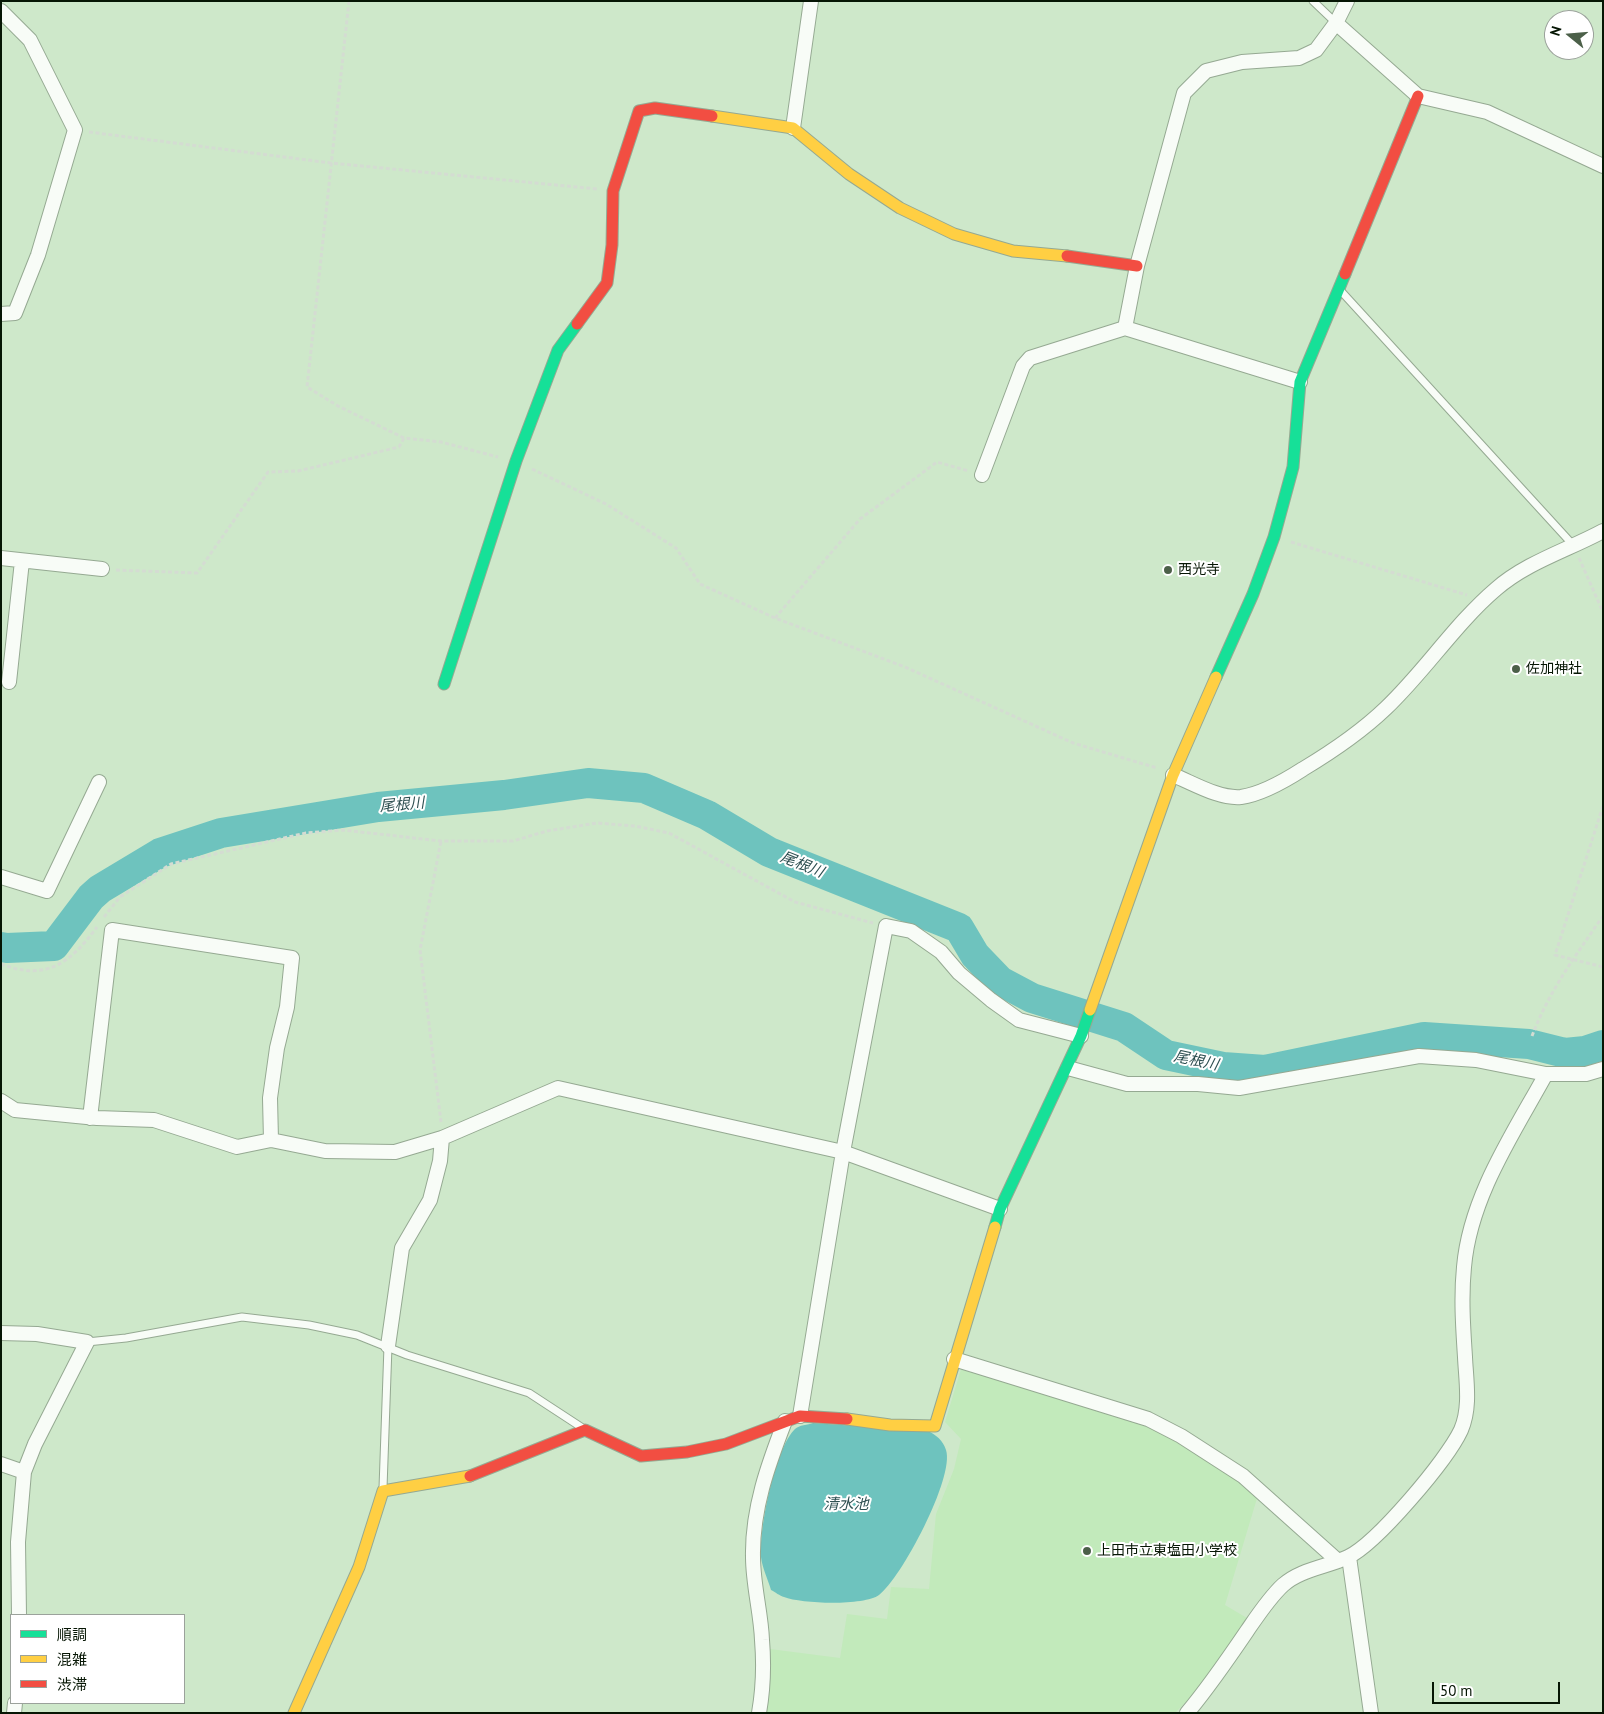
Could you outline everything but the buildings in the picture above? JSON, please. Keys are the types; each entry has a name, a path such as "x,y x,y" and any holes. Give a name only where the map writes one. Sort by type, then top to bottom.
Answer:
{"street":[{"path":"794,128 811,1"},
{"path":"1125,328 1136,266 1184,93 1206,70 1242,62 1299,58 1316,50 1336,23 1347,1"},
{"path":"1,11 30,40 75,130 32,272 15,313 1,314"},
{"path":"1336,23 1418,96 1486,112 1603,166"},
{"path":"294,1713 359,1567 383,1491 469,1476 585,1430 641,1456 687,1452 726,1444 800,1416 859,1420 890,1425 935,1426 1000,1209 1014,1175 1068,1068 1083,1031 1173,775 1253,594 1274,537 1293,467 1300,382 1418,96"},
{"path":"444,684 516,461 558,350 607,284 612,244 612,191 639,110 655,108 794,128 849,174 900,208 954,234 1013,251 1092,258 1136,266"},
{"path":"982,475 1026,362 1030,358 1125,328 1300,382"},
{"path":"1173,775 1222,794 1241,797 1288,778 1343,744 1386,708 1483,600 1499,586 1545,558 1603,531"},
{"path":"1,558 102,569"},
{"path":"9,682 22,561"},
{"path":"1,877 47,891 99,782"},
{"path":"800,1416 843,1152 886,926 911,931 941,952 959,973 991,1000 1020,1020 1083,1031"},
{"path":"90,1118 112,930 292,958 287,1007 277,1048 270,1098 271,1140"},
{"path":"1068,1068 1127,1084 1198,1084 1239,1088 1419,1056 1476,1060 1546,1074 1586,1074 1603,1069"},
{"path":"1187,1713 1204,1693 1269,1600 1285,1584 1304,1572 1343,1559 1376,1536 1451,1448 1462,1428 1467,1400 1462,1311 1467,1240 1474,1215 1488,1183 1546,1074"},
{"path":"1,1101 15,1110 90,1118 154,1120 237,1147 271,1140 324,1151 395,1152 442,1138 558,1088 843,1152 1000,1209"},
{"path":"388,1346 402,1248 430,1200 440,1161 442,1138"},
{"path":"1,1332 38,1334 88,1342 35,1444 24,1472 18,1542 19,1614"},
{"path":"954,1359 1148,1419 1182,1436 1243,1476 1343,1559 1371,1713"},
{"path":"759,1713 762,1640 753,1556 756,1510 767,1467 785,1421"},
{"path":"1,1464 24,1472"}],"lane":[{"path":"1313,1 1336,23"},
{"path":"1339,289 1574,546"},
{"path":"88,1342 126,1338 242,1317 318,1327 357,1335 407,1355 529,1393 585,1430"},
{"path":"383,1491 388,1346"}],"path":[{"path":"349,1 306,387 338,406 404,438 441,442 516,461 606,504 676,548 700,584 775,618 905,667 1073,743 1154,766 1173,775"},
{"path":"75,130 331,163 612,191"},
{"path":"102,569 197,574 268,472 298,471 398,447 404,438"},
{"path":"775,618 860,519 937,462 982,475"},
{"path":"1274,537 1483,600"},
{"path":"1574,546 1603,612"},
{"path":"1603,806 1555,955 1603,967"},
{"path":"103,919 120,896 171,864 306,833 343,830 441,841 513,841 547,830 597,823 635,826 669,833 795,902 886,926"},
{"path":"441,841 420,950 442,1138"},
{"path":"1532,1036 1549,997 1603,916"},
{"path":"1,964 14,969 36,970 58,967 87,941 98,926"}],"shaded area":[{"name":"上田市立東塩田小学校","path":"962,1366 1124,1414 1179,1439 1258,1495 1225,1605 1247,1618 1200,1688 1175,1713 765,1713 770,1649 840,1658 847,1614 887,1619 891,1587 929,1589 936,1514 954,1469 961,1439 945,1422"}],"water":[{"name":"清水池","path":"813,1423 928,1431 939,1438 946,1450 947,1463 942,1482 935,1504 924,1527 889,1585 879,1595 871,1599 833,1603 804,1601 782,1596 771,1590 764,1569 761,1557 761,1544 766,1509 775,1470 781,1453 795,1429"}],"waterway":[{"name":"尾根川","path":"1,947 54,946 91,897 100,889 160,853 221,833 378,807 504,795 588,783 644,788 707,815 769,852 959,928 975,955 1000,981 1032,998 1124,1027 1166,1055 1223,1067 1265,1070 1424,1037 1529,1044 1565,1053 1585,1051 1603,1045"}],"traffic: fast":[{"path":"1216,677 1253,594 1274,537 1293,467 1300,382 1345,274"},
{"path":"444,684 516,461 558,350 577,324"},
{"path":"995,1227 1000,1209 1081,1036 1090,1010"}],"traffic: slow":[{"path":"712,116 793,128 849,174 900,208 954,234 1013,251 1067,256"},
{"path":"1090,1010 1173,775 1216,677"},
{"path":"847,1419 890,1425 935,1426 995,1227"},
{"path":"294,1713 359,1567 383,1491 470,1476"}],"traffic: jam":[{"path":"1345,274 1418,96"},
{"path":"577,324 607,283 612,245 613,191 639,111 655,108 712,116"},
{"path":"1067,256 1137,266"},
{"path":"470,1476 585,1430 641,1456 687,1452 726,1444 800,1416 847,1419"}],"place":[{"name":"西光寺","path":"1168,570"},
{"name":"佐加神社","path":"1516,669"},
{"name":"上田市立東塩田小学校","path":"1087,1551"}]}
